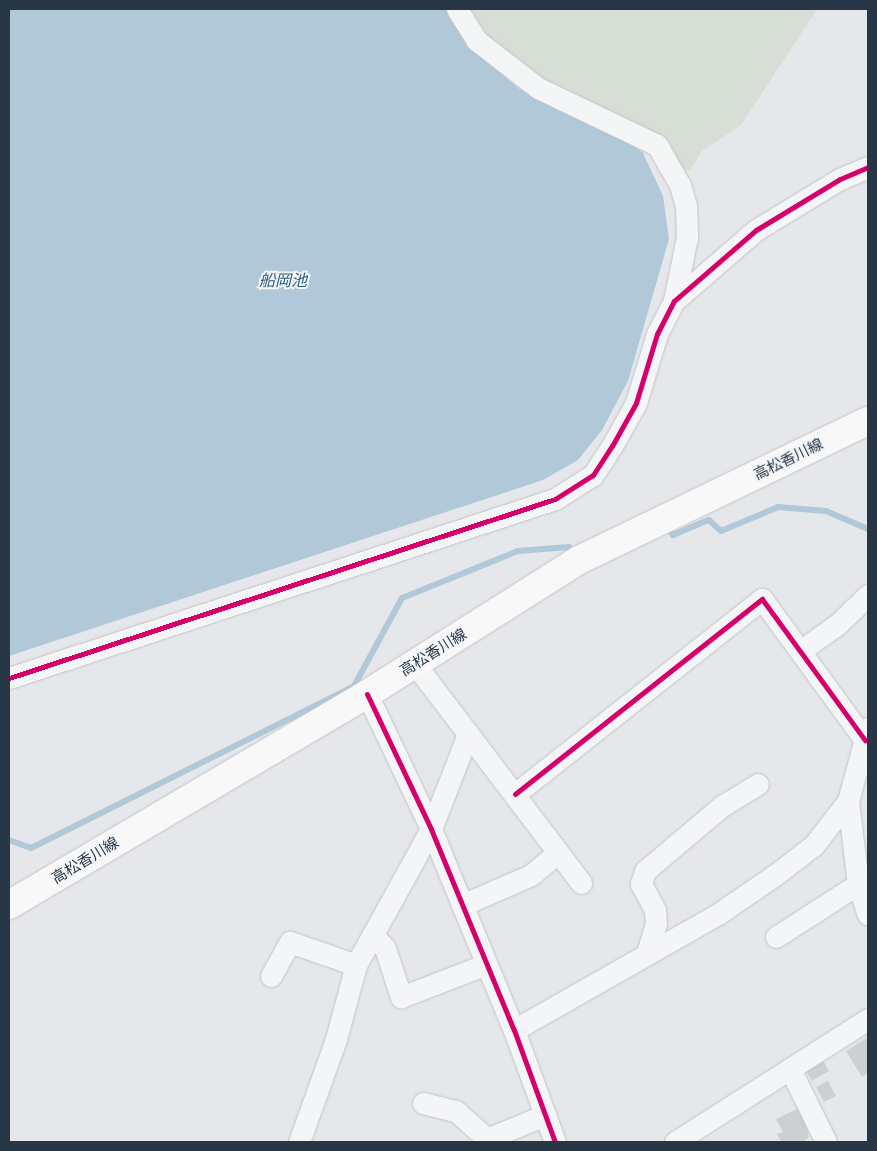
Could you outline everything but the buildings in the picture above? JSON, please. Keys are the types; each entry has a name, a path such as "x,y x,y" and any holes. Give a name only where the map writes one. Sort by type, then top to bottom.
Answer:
{"main road":[{"name":"高松香川線","path":"9,905 367,694 579,560 868,421"}],"street":[{"path":"9,678 555,499 593,474 612,446 636,403 657,334 674,301 687,237 686,206 676,176 657,145 538,88 476,40 457,9"},
{"path":"674,301 756,230 840,179 868,167"},
{"path":"800,651 838,624 868,595"},
{"path":"514,794 762,598 800,651 866,734 848,801 858,884 868,914"},
{"path":"415,664 581,883"},
{"path":"367,694 431,829 514,1030 555,1142"},
{"path":"299,1142 336,1039 356,964 431,829 468,734"},
{"path":"647,953 656,924 655,910 641,884 645,871 722,806 758,784"},
{"path":"514,1030 718,914 775,875 814,845 848,801"},
{"path":"462,905 531,875 557,853"},
{"path":"776,937 858,884"},
{"path":"372,935 385,948 401,997 487,964"},
{"path":"271,976 290,942 356,964"},
{"path":"686,1140 790,1069 868,1019"},
{"path":"790,1069 826,1142"},
{"path":"423,1103 456,1111 487,1138 545,1115"}],"shaded area":[{"path":"450,9 817,9 741,125 702,151 690,170 678,168 662,153 643,153 622,138 519,89 471,47"}],"water":[{"name":"船岡池","path":"9,9 450,9 471,47 519,89 622,138 643,153 663,196 669,239 628,381 602,430 578,460 543,480 9,656"}],"waterway":[{"path":"665,525 673,535 709,520 721,531 778,507 826,511 868,529"},
{"path":"9,840 31,848 354,686 402,598 518,551 569,547"}],"cycle path":[{"path":"9,678 555,499 593,475 612,446 636,403 657,334 674,301 756,230 840,179 868,167"},
{"path":"515,794 762,599 865,740"},
{"path":"367,694 431,829 514,1030 555,1142"}]}
